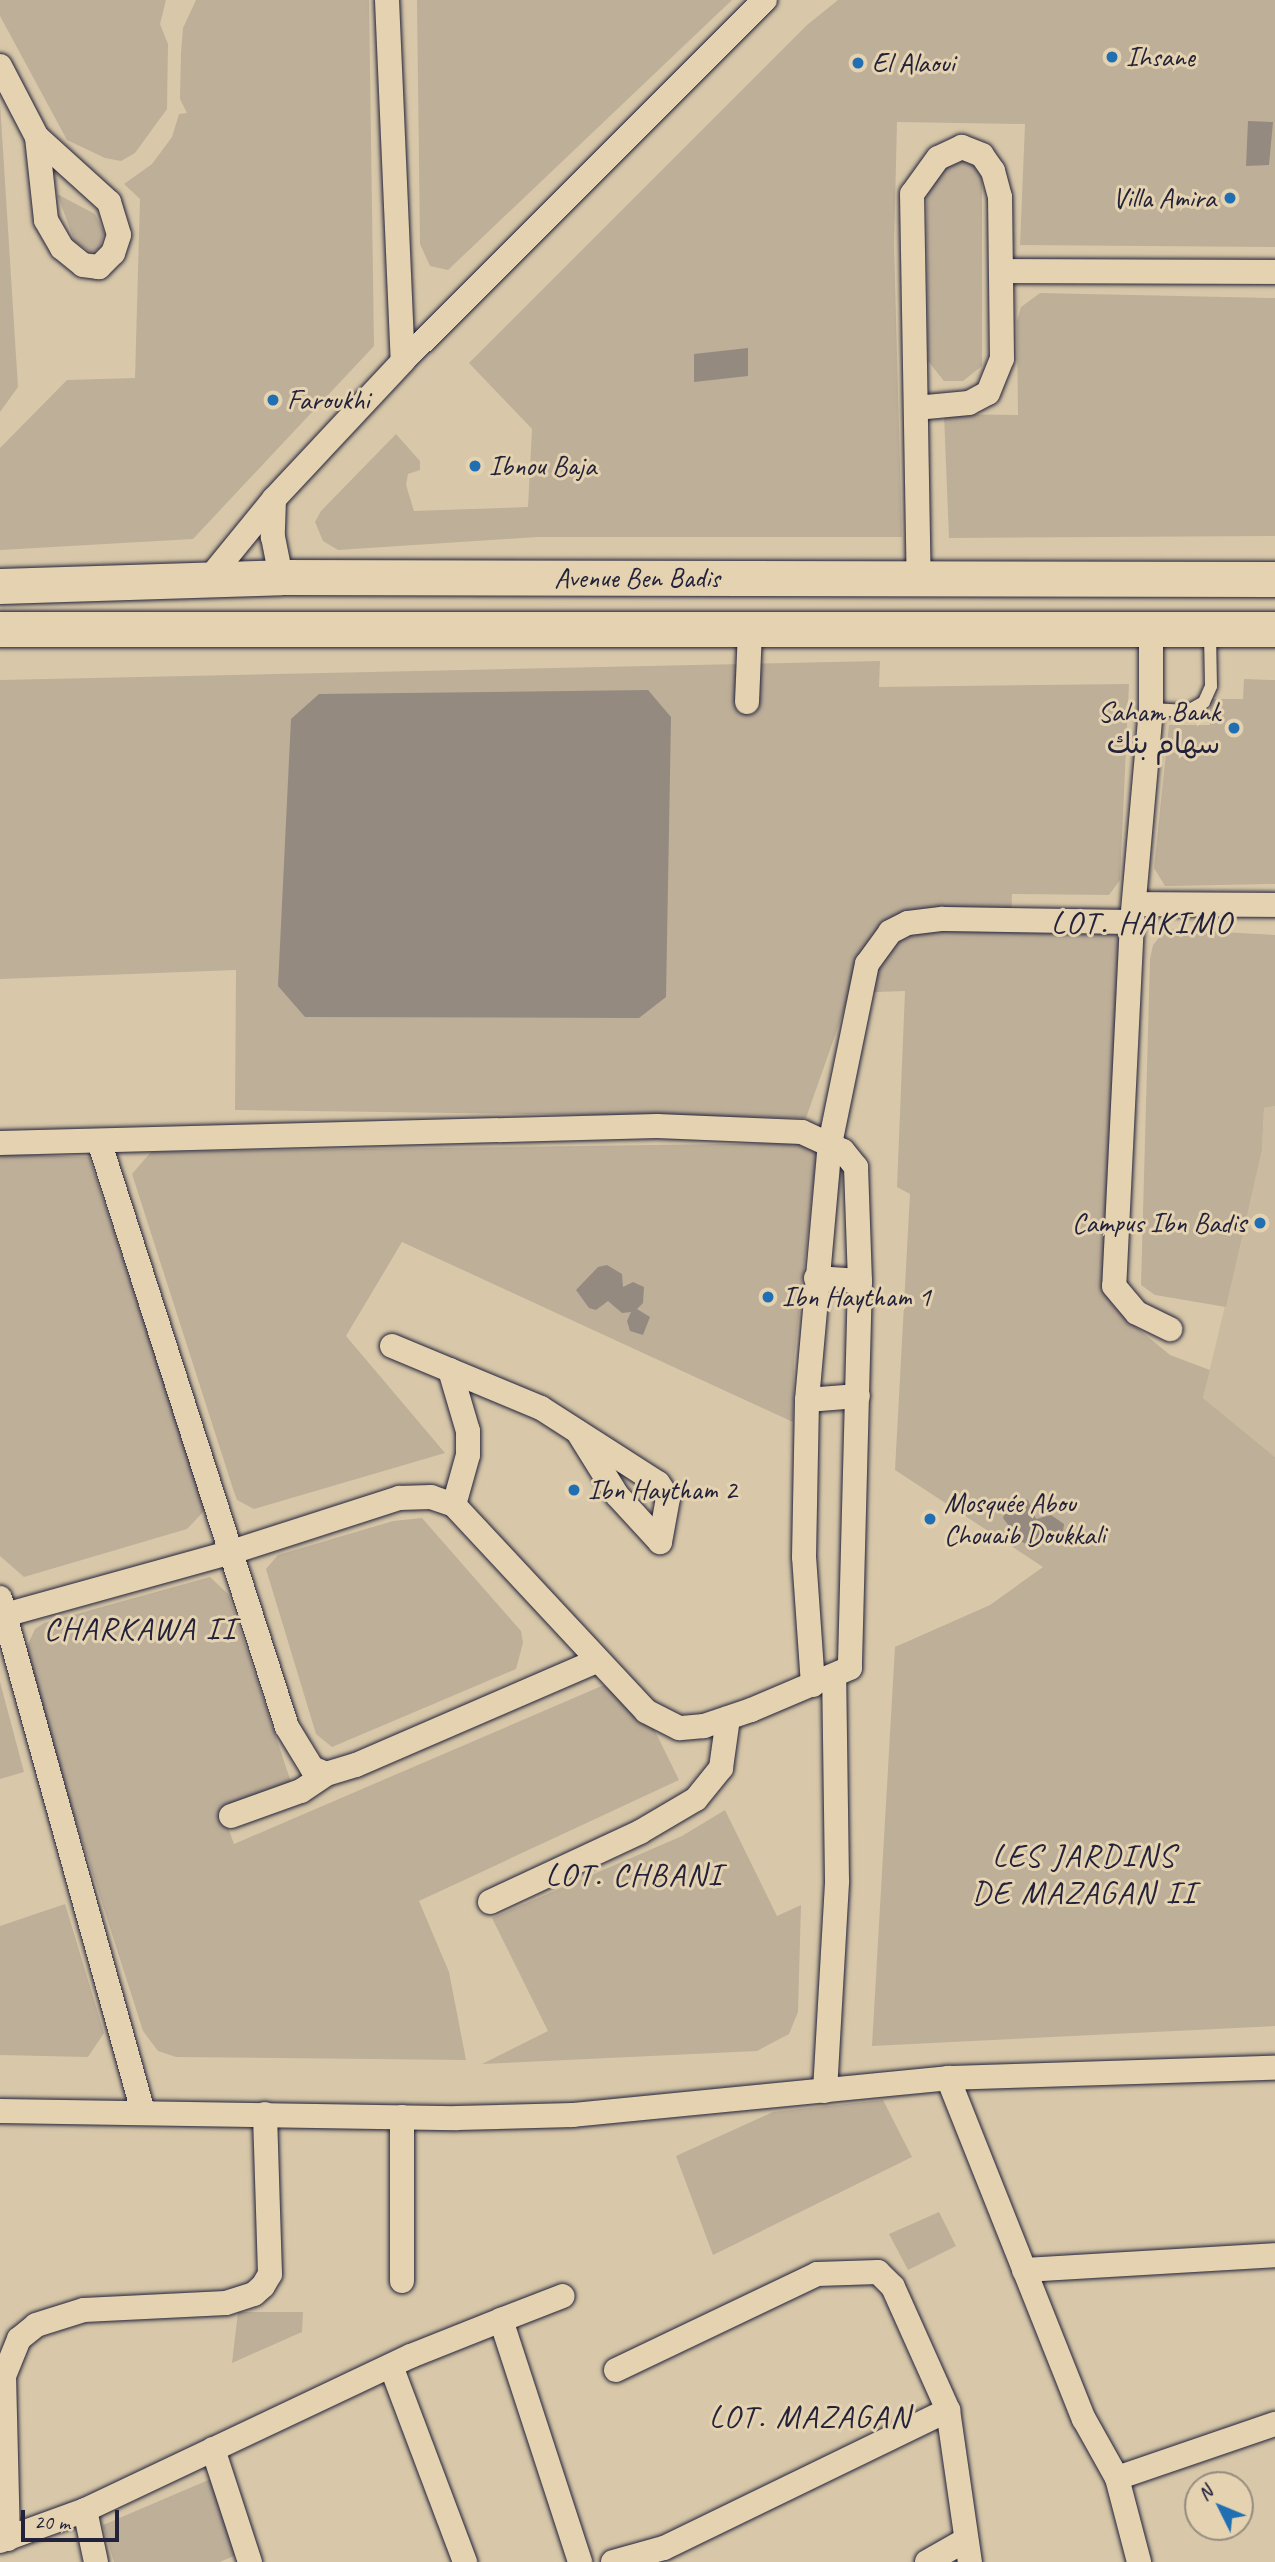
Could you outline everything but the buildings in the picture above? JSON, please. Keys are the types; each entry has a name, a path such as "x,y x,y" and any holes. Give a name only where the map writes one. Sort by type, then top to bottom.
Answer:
{"main road":[{"name":"Avenue Ben Badis","path":"0,586 281,577 1275,579"},
{"name":"Avenue Ben Badis","path":"0,629 1275,629"}],"street":[{"path":"387,0 404,361"},
{"path":"207,581 274,499 404,361 765,0"},
{"path":"0,66 37,137 109,202 119,235 113,253 99,267 83,265 62,248 46,220 37,137"},
{"path":"916,408 969,403 988,393 1002,359 1000,197 993,171 982,155 962,147 938,158 912,194 919,578"},
{"path":"1003,271 1275,272"},
{"path":"274,499 273,537 281,577"},
{"path":"1152,628 1151,709 1133,913 1114,1286 1137,1313 1170,1329"},
{"path":"747,702 750,629"},
{"path":"825,2091 837,1881 823,1681 804,1558 807,1400 830,1144 867,964 890,932 908,923 943,919 1275,905"},
{"path":"0,1143 100,1144 657,1126 802,1132 830,1144 856,1167 860,1281 850,1668 728,1718 679,1728 646,1711 596,1661 454,1505 432,1497 399,1498 232,1552 2,1606 143,2112"},
{"path":"100,1144 287,1727 312,1768 326,1774"},
{"path":"816,1278 860,1281"},
{"path":"392,1346 541,1408 578,1432"},
{"path":"450,1370 468,1431 467,1455 454,1505"},
{"path":"807,1400 858,1396"},
{"path":"231,1816 301,1791 326,1774 596,1661"},
{"path":"491,1902 640,1832 696,1799 721,1768 728,1718"},
{"path":"0,2111 402,2117 587,2115 948,2078 1275,2068"},
{"path":"948,2078 1084,2419 1117,2478 1139,2562"},
{"path":"265,2114 270,2274 263,2286 254,2294 226,2303 84,2310 36,2325 19,2339 4,2376 4,2540 85,2510 391,2366 563,2296"},
{"path":"402,2117 402,2281"},
{"path":"1024,2270 1275,2255"},
{"path":"616,2370 817,2274 878,2272 893,2287 948,2410 967,2552 927,2562"},
{"path":"501,2320 580,2562"},
{"path":"391,2366 466,2562"},
{"path":"613,2562 664,2548 948,2410"},
{"path":"1117,2478 1275,2424"},
{"path":"213,2449 250,2562"},
{"path":"85,2510 96,2562"}],"lane":[{"path":"1151,709 1188,710 1204,702 1210,686 1210,629"}],"shaded area":[{"path":"0,0 166,0 160,24 168,44 167,109 135,153 121,161 105,158 67,140 0,16"},
{"path":"196,0 369,0 374,346 193,539 0,550 0,448 67,380 135,378 140,199 124,184 152,164 172,137 179,114 187,113 180,99 181,52 183,28"},
{"path":"417,0 732,0 448,270 430,266 420,244"},
{"path":"838,0 1275,0 1275,247 1020,245 1025,124 897,122 894,245 902,537 537,537 338,550 323,541 315,522 321,511 396,434 420,461 420,470 408,474 406,485 414,511 528,507 532,429 469,363 807,25"},
{"path":"0,103 18,387 0,412"},
{"path":"1248,121 1273,122 1269,165 1246,166"},
{"path":"964,159 976,166 982,179 982,366 963,381 944,381 928,361 927,186 939,171"},
{"path":"57,194 95,214 104,232 99,249 91,252 75,242"},
{"path":"1040,293 1275,298 1275,536 949,538 944,414 1018,415 1017,321 1021,307"},
{"path":"748,348 748,376 694,382 694,354"},
{"path":"880,661 879,687 1129,684 1120,880 1109,895 1012,894 1011,931 1114,934 1119,939 1105,1285 1111,1302 1124,1317 1170,1355 1210,1370 1203,1398 1275,1457 1275,2026 872,2046 895,1647 990,1605 1043,1567 895,1470 910,1194 897,1187 905,991 850,993 806,1118 235,1110 236,970 0,979 0,680"},
{"path":"1244,679 1275,680 1275,884 1165,886 1154,868 1169,725 1210,725 1210,699 1243,699"},
{"path":"648,690 671,717 666,997 639,1018 305,1017 278,986 291,719 319,694"},
{"path":"1166,929 1275,935 1275,1106 1264,1108 1262,1150 1226,1307 1155,1295 1141,1285 1150,959 1153,945"},
{"name":"Campus Ibn Badis","path":"1275,1106 1275,1457 1203,1398 1262,1150 1264,1108"},
{"path":"799,1143 817,1149 794,1360 793,1422 402,1242 346,1336 445,1453 254,1509 237,1500 132,1174 151,1152"},
{"path":"0,1154 89,1157 206,1509 187,1529 24,1577 0,1556"},
{"path":"607,1265 622,1274 623,1287 633,1282 644,1287 643,1303 637,1309 650,1317 643,1335 630,1331 627,1321 631,1312 622,1313 608,1301 596,1310 589,1308 576,1290 598,1267"},
{"path":"1021,1498 1028,1500 1036,1519 1051,1515 1064,1524 1062,1539 1030,1546 1020,1541 1003,1518 1009,1503"},
{"path":"422,1518 521,1631 523,1643 516,1669 332,1747 316,1734 266,1569 278,1555 393,1521"},
{"path":"210,1577 228,1594 291,1782 223,1813 234,1844 604,1685 654,1729 679,1780 419,1901 449,1972 466,2060 176,2057 158,2051 143,2031 23,1655 35,1629 44,1623"},
{"path":"0,1682 24,1772 0,1779"},
{"path":"725,1810 777,1916 801,1905 798,2012 789,2034 757,2051 482,2064 548,2031 492,1918 682,1836"},
{"path":"65,1904 104,2033 88,2057 0,2055 0,1926"},
{"path":"883,2100 912,2157 713,2255 676,2156 773,2112"},
{"path":"939,2212 956,2246 908,2270 889,2234"},
{"path":"238,2312 303,2312 302,2332 232,2363"},
{"path":"213,2478 236,2555 220,2562 114,2562 103,2525"}],"place":[{"name":"Ihsane","path":"1112,57"},
{"name":"El Alaoui","path":"858,63"},
{"name":"Villa Amira","path":"1230,198"},
{"name":"Faroukhi","path":"273,400"},
{"name":"Ibnou Baja","path":"475,466"},
{"name":"Saham Bank سهام بنك","path":"1234,728"},
{"name":"Campus Ibn Badis","path":"1260,1223"},
{"name":"Ibn Haytham 1","path":"768,1297"},
{"name":"Ibn Haytham 2","path":"574,1490"},
{"name":"Mosquée Abou Chouaib Doukkali","path":"930,1519"}],"district":[{"name":"LOT. HAKIMO","path":"1142,923"},
{"name":"CHARKAWA II","path":"140,1629"},
{"name":"LOT. CHBANI","path":"634,1875"},
{"name":"LES JARDINS DE MAZAGAN II","path":"1084,1876"},
{"name":"LOT. MAZAGAN","path":"810,2417"}]}
